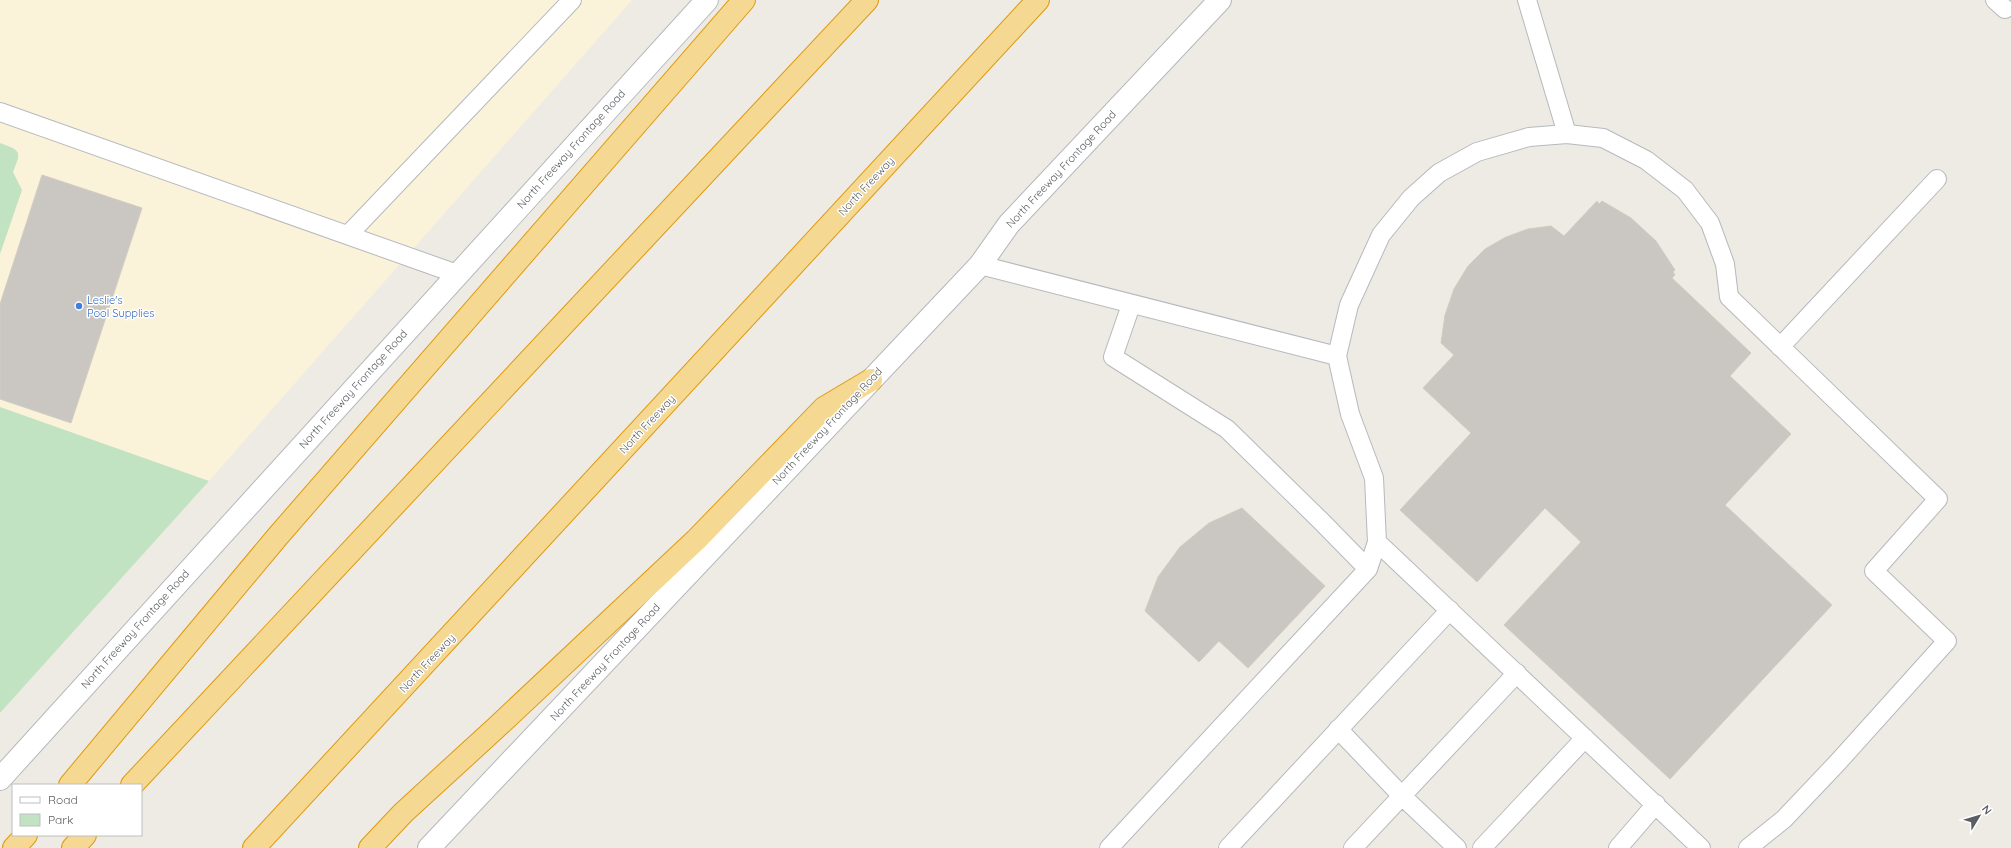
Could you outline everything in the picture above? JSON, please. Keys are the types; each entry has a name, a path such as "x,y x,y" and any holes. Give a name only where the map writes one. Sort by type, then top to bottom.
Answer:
{"highway":[{"path":"71,784 278,536 744,0"},
{"path":"133,784 867,0"},
{"name":"North Freeway","path":"254,848 1038,0"},
{"path":"370,848 403,812 500,725 696,540 824,408 871,380"},
{"path":"14,848 25,836"},
{"path":"73,848 84,836"}],"main road":[{"name":"North Freeway Frontage Road","path":"0,778 706,0"},
{"name":"North Freeway Frontage Road","path":"429,848 980,265 1009,224 1220,0"}],"lane":[{"path":"348,235 572,0"},
{"path":"1527,0 1567,134"},
{"path":"0,112 457,274"},
{"path":"1109,848 1368,569 1377,542 1374,478 1350,414 1337,356 1349,305 1381,235 1411,198 1439,173 1477,152 1529,137 1567,134 1603,138 1646,160 1685,190 1710,223 1725,264 1728,297 1938,499 1874,571 1947,640 1876,721 1790,813 1748,848"},
{"path":"1780,348 1937,179"},
{"path":"980,265 1132,305 1337,356"},
{"path":"1132,305 1113,357 1227,429 1368,569"},
{"path":"1377,542 1701,848"},
{"path":"1228,848 1450,610"},
{"path":"1353,848 1517,673"},
{"path":"1338,729 1402,796 1457,848"},
{"path":"1482,848 1585,738"},
{"path":"1618,848 1656,804"}],"shaded area":[{"path":"0,0 632,0 209,481 0,713"}],"green space":[{"path":"0,143 16,150 18,153 13,172 22,190 0,254"},
{"path":"0,407 209,481 0,713"}],"building":[{"path":"42,175 142,208 71,423 0,399 0,304"},
{"path":"1597,201 1599,204 1602,201 1631,218 1656,241 1675,270 1673,272 1675,275 1672,278 1751,353 1730,376 1791,434 1725,505 1832,605 1670,779 1504,625 1581,542 1545,508 1477,582 1400,510 1471,433 1423,388 1454,355 1441,343 1445,315 1454,289 1468,266 1485,249 1506,237 1528,229 1551,226 1564,236"},
{"path":"1242,508 1325,586 1248,668 1219,641 1199,662 1145,611 1158,577 1180,547 1209,523"}],"place":[{"name":"Leslie's Pool Supplies","path":"79,306"}]}
